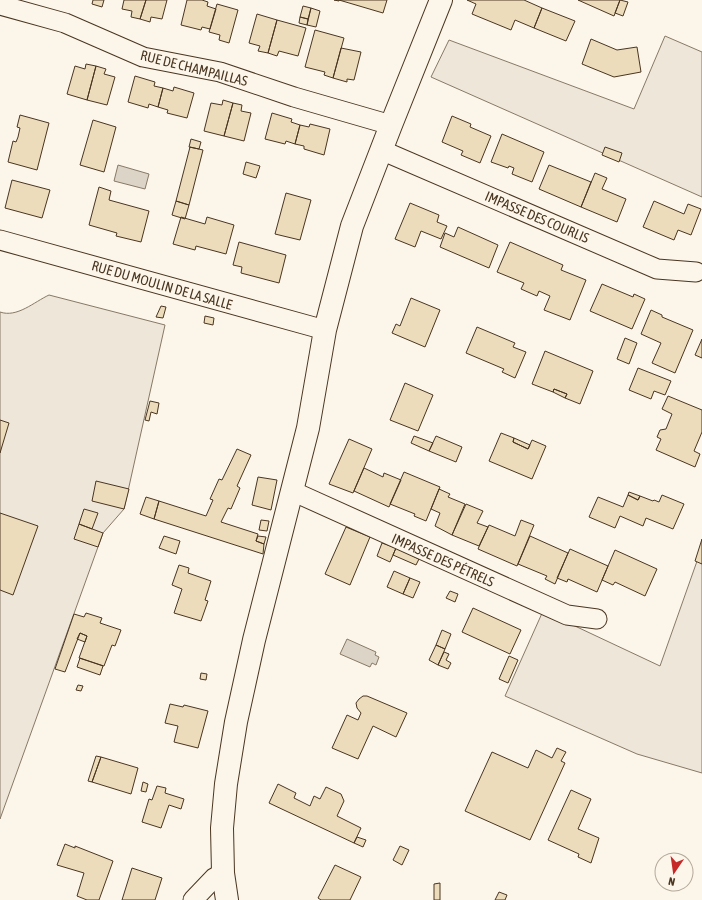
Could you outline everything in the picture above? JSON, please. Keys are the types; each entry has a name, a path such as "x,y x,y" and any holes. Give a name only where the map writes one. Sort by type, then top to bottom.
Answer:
{"main road":[{"path":"227,900 223,873 222,828 226,784 236,722 254,640 308,428 325,330 352,226 441,0"}],"street":[{"name":"RUE DE CHAMPAILLAS","path":"0,5 65,23 143,57 220,72 391,125"},
{"name":"IMPASSE DES COURLIS","path":"381,150 657,268 696,272"},
{"name":"RUE DU MOULIN DE LA SALLE","path":"0,240 325,330"},
{"name":"IMPASSE DES PÉTRELS","path":"292,491 567,615 597,619"},
{"path":"193,900 214,878 223,873"}],"shaded area":[{"path":"665,36 702,52 702,197 431,77 449,40 634,109"},
{"path":"118,165 149,174 145,189 114,181"},
{"path":"49,295 165,325 124,509 103,533 0,819 0,312 13,313 19,311"},
{"path":"702,547 702,773 637,754 505,696 543,611 660,666"},
{"path":"347,639 376,652 375,655 379,657 376,665 372,663 370,667 340,654"}],"building":[{"path":"93,0 104,0 102,7 92,4"},
{"path":"124,0 146,0 140,19 131,17 132,11 122,9"},
{"path":"146,0 167,0 162,19 151,17 150,22 140,19"},
{"path":"187,0 202,0 208,2 207,6 216,9 210,29 202,27 201,30 181,25"},
{"path":"339,0 387,0 383,13"},
{"path":"467,0 524,0 542,8 534,28 515,20 511,30 472,14 476,4"},
{"path":"578,0 620,0 614,16"},
{"path":"620,0 628,2 623,16 615,13"},
{"path":"217,4 238,10 229,43 219,40 220,35 209,32"},
{"path":"303,6 311,8 308,19 300,17"},
{"path":"311,8 320,11 316,27 307,25"},
{"path":"542,8 575,21 566,41 534,28"},
{"path":"257,14 277,20 268,53 258,51 260,46 249,43"},
{"path":"300,17 308,19 307,25 299,23"},
{"path":"277,20 306,28 298,56 279,51 277,56 268,53"},
{"path":"315,30 344,38 333,78 324,75 325,72 305,67"},
{"path":"591,39 617,50 637,47 641,72 614,77 582,64"},
{"path":"341,48 361,52 354,80 347,79 347,82 333,78"},
{"path":"86,64 96,66 87,100 67,94 75,66 85,69"},
{"path":"96,66 106,69 104,74 115,77 107,105 87,100"},
{"path":"135,76 155,82 154,86 163,88 158,107 149,104 148,108 128,102"},
{"path":"174,87 194,93 187,118 167,113 168,110 158,107 163,88 173,91"},
{"path":"223,100 233,103 224,136 204,131 211,103 222,105"},
{"path":"233,103 242,105 241,111 251,113 244,141 224,136"},
{"path":"272,113 292,119 291,122 300,125 295,144 286,141 285,144 265,139"},
{"path":"20,115 49,123 37,170 8,162 13,141 16,142 18,137 20,128 17,127"},
{"path":"452,116 471,124 470,127 491,136 480,163 461,155 463,151 442,142"},
{"path":"93,120 116,127 104,172 80,165"},
{"path":"310,124 330,129 324,155 304,149 304,146 295,144 300,125 309,127"},
{"path":"502,134 544,152 532,182 512,174 514,168 509,166 508,168 491,162"},
{"path":"191,139 201,142 199,149 189,147"},
{"path":"190,147 203,150 189,205 176,201"},
{"path":"605,147 622,153 619,162 602,155"},
{"path":"246,162 260,166 256,178 243,174"},
{"path":"549,165 591,182 581,207 539,189"},
{"path":"595,173 607,178 602,189 626,199 617,222 581,207"},
{"path":"12,180 50,190 42,218 5,208"},
{"path":"99,187 111,191 109,200 149,211 141,242 116,236 117,233 89,225"},
{"path":"286,193 311,200 300,240 275,234"},
{"path":"176,201 189,205 185,219 172,215"},
{"path":"654,201 684,214 688,204 701,209 691,235 678,230 674,240 643,227"},
{"path":"410,203 439,215 437,222 447,226 441,239 421,231 415,247 395,239"},
{"path":"181,217 205,224 207,217 234,225 226,254 196,246 195,250 173,244"},
{"path":"458,227 498,245 489,268 440,247 445,233 454,237"},
{"path":"239,242 286,255 279,283 241,273 242,267 233,265"},
{"path":"510,242 563,265 561,270 586,280 570,320 544,310 550,296 539,291 537,296 521,289 524,283 497,272"},
{"path":"602,284 633,297 634,294 645,299 632,329 590,311"},
{"path":"411,298 440,310 425,347 392,333 396,324 400,326"},
{"path":"161,306 166,307 163,318 156,317"},
{"path":"651,310 662,315 662,317 693,330 675,373 652,363 661,343 641,334"},
{"path":"205,316 214,318 213,325 204,323"},
{"path":"477,327 515,343 513,347 526,352 515,378 502,372 504,369 466,353"},
{"path":"625,338 637,343 629,364 617,359"},
{"path":"702,339 702,358 695,355"},
{"path":"545,351 593,371 580,404 565,398 567,394 554,389 553,392 532,384"},
{"path":"638,368 671,381 665,395 654,391 651,399 629,390"},
{"path":"405,383 433,395 418,431 390,420"},
{"path":"554,389 567,394 565,398 553,392"},
{"path":"668,396 702,410 702,432 694,451 700,454 695,467 656,450 661,439 657,437 660,430 666,429 672,414 662,409"},
{"path":"150,401 159,403 157,414 151,412 149,421 145,420"},
{"path":"0,420 9,423 0,453"},
{"path":"501,433 514,438 513,442 528,449 532,440 546,446 532,479 489,461"},
{"path":"414,436 433,443 429,451 411,443"},
{"path":"436,436 462,447 456,462 429,451"},
{"path":"514,438 530,445 528,449 513,442"},
{"path":"349,439 372,449 353,493 329,484"},
{"path":"237,449 251,455 237,486 240,488 231,509 228,508 221,522 258,534 256,541 264,544 263,554 154,519 159,501 206,516 213,500 210,499 219,479 222,480"},
{"path":"364,468 383,477 384,473 401,480 389,507 354,491"},
{"path":"404,472 440,487 426,521 414,516 415,514 390,504"},
{"path":"258,477 277,480 271,510 252,505"},
{"path":"96,481 129,489 124,509 92,501"},
{"path":"439,489 450,494 448,497 465,504 452,535 435,526 440,513 431,509"},
{"path":"629,492 640,496 638,500 628,495"},
{"path":"628,495 638,500 640,496 659,502 662,495 684,504 673,529 646,518 643,526 620,516 615,528 589,517 598,497 623,507"},
{"path":"146,497 159,501 154,519 140,514"},
{"path":"466,504 483,511 477,523 488,527 479,546 452,535"},
{"path":"84,509 98,513 92,529 79,524"},
{"path":"0,513 38,526 13,595 0,590"},
{"path":"261,520 269,521 267,531 259,530"},
{"path":"521,520 534,525 517,566 478,549 489,525 515,536"},
{"path":"79,524 103,533 98,547 74,539"},
{"path":"346,527 370,537 350,585 325,574"},
{"path":"164,536 180,541 176,554 159,548"},
{"path":"258,536 266,537 264,544 256,541"},
{"path":"530,536 568,553 555,584 545,579 547,576 518,564"},
{"path":"702,539 702,564 695,561"},
{"path":"382,543 396,548 390,562 377,556"},
{"path":"396,548 419,559 416,565 393,555"},
{"path":"570,549 608,566 597,592 568,579 567,582 557,578"},
{"path":"615,550 657,569 645,596 615,582 613,585 602,580"},
{"path":"179,565 189,568 188,573 211,581 205,600 208,601 201,621 174,613 182,589 172,585"},
{"path":"394,571 410,578 403,594 387,587"},
{"path":"410,578 420,582 413,598 403,594"},
{"path":"450,591 458,594 455,602 446,598"},
{"path":"473,608 521,630 510,654 462,632"},
{"path":"86,613 102,618 100,623 121,630 115,646 112,645 104,666 79,658 87,636 80,633 65,672 55,669 74,614 84,617"},
{"path":"442,630 451,634 445,649 436,645"},
{"path":"80,633 87,636 85,642 77,639"},
{"path":"436,645 445,649 438,665 429,660"},
{"path":"444,652 449,654 446,660 451,663 448,669 438,665"},
{"path":"509,656 518,660 508,683 499,679"},
{"path":"80,658 103,666 100,675 77,667"},
{"path":"201,673 207,674 206,680 200,679"},
{"path":"78,685 83,686 81,691 76,690"},
{"path":"363,696 367,696 407,713 396,737 373,726 358,759 332,748 347,715 358,720 361,713 357,708 356,703"},
{"path":"170,704 183,707 184,705 208,711 198,748 174,742 178,726 165,723"},
{"path":"557,748 566,752 561,761 565,763 530,840 465,811 492,752 528,768 536,750 552,758"},
{"path":"96,756 101,757 92,782 88,781"},
{"path":"101,757 138,768 131,794 92,782"},
{"path":"143,782 148,784 146,792 141,791"},
{"path":"278,784 296,793 294,798 310,806 314,796 320,799 326,787 341,794 344,801 337,816 361,828 354,843 269,803"},
{"path":"157,786 166,788 165,793 184,799 181,809 169,805 161,828 142,822 149,799 152,800"},
{"path":"571,790 591,799 578,829 599,838 591,863 578,857 579,854 548,840"},
{"path":"357,837 366,840 363,847 354,843"},
{"path":"65,844 75,848 75,846 113,861 99,900 87,900 77,896 84,873 57,865"},
{"path":"400,846 409,850 402,865 393,860"},
{"path":"335,865 361,877 350,900 321,900 318,898"},
{"path":"132,868 162,878 155,900 122,900"},
{"path":"440,883 440,900 434,900 434,884"},
{"path":"499,892 507,895 505,900 495,900"}]}
